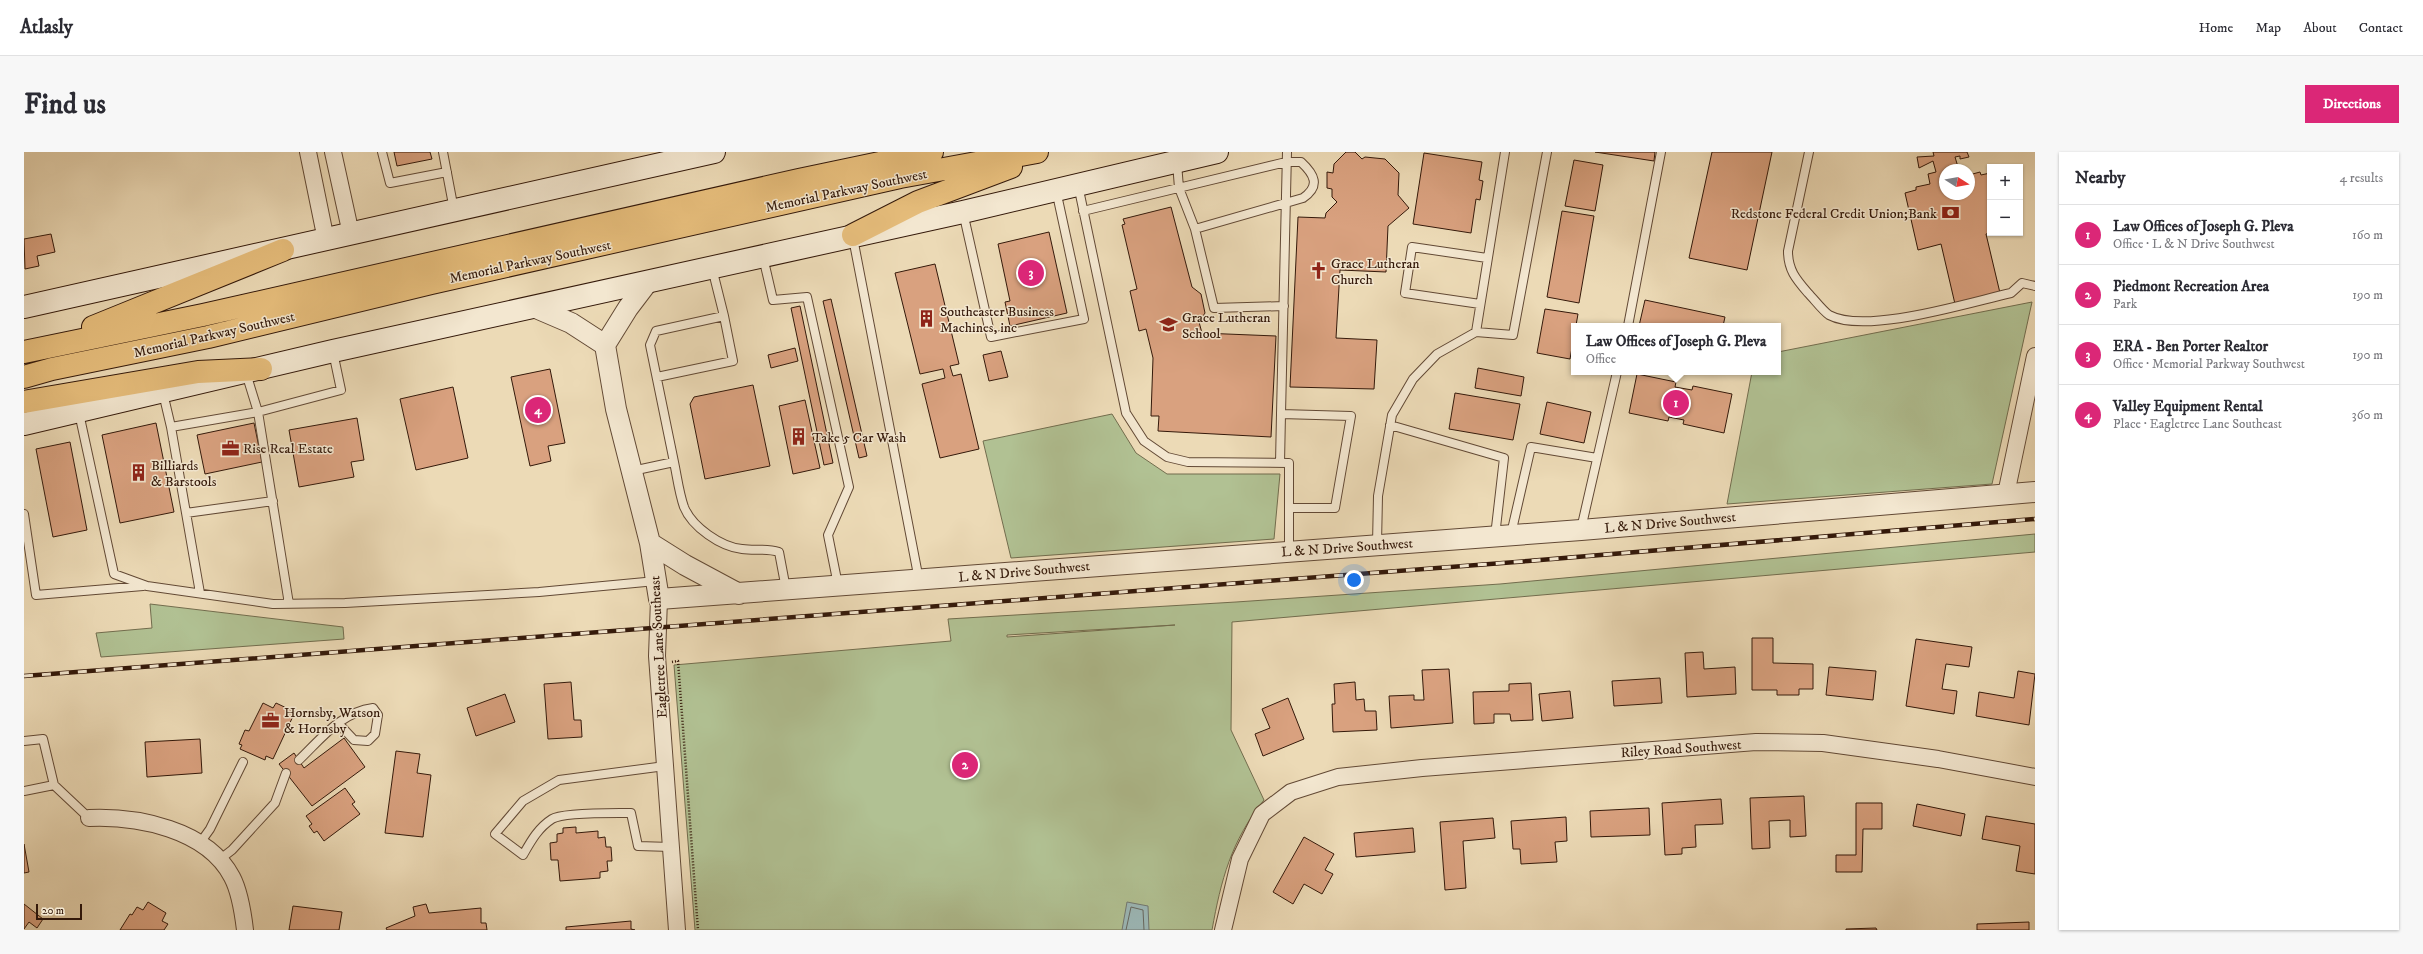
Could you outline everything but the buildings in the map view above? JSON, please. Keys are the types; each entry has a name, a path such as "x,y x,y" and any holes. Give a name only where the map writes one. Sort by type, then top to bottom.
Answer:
{"highway":[{"name":"Memorial Parkway Southwest","path":"32,350 203,315 791,181 932,152"},
{"name":"Memorial Parkway Southwest","path":"24,377 52,369 208,337 431,282 900,177 1037,152"},
{"path":"853,235 918,202 1049,152"},
{"path":"32,350 283,250"},
{"path":"24,402 198,372 254,371"}],"main road":[{"path":"24,307 283,250 665,158 714,152"},
{"path":"24,424 163,393 333,352 536,308 853,235 963,212 1217,152"}],"street":[{"path":"308,152 326,240"},
{"path":"333,152 351,234"},
{"path":"536,308 571,323 605,345 628,308 647,283"},
{"name":"Eagletree Lane Southeast","path":"605,345 616,409 650,543 658,590 657,663 677,930"},
{"path":"2006,494 2035,356"},
{"name":"L & N Drive Southwest","path":"658,590 739,594 1581,530 2035,492"},
{"path":"650,543 685,565 739,594"},
{"name":"Riley Road Southwest","path":"1224,930 1240,859 1262,814 1291,792 1338,777 1422,768 1756,742 1823,743 1938,759 2035,777"},
{"path":"89,818 118,817 147,822 168,827 200,843 219,860 232,876 243,910 245,930"}],"lane":[{"path":"382,152 390,183 447,172"},
{"path":"442,152 454,210"},
{"path":"1280,463 1286,152"},
{"path":"1476,332 1487,258 1506,152"},
{"path":"1377,545 1378,496 1392,415 1413,378 1437,354 1476,332 1513,335 1547,152"},
{"path":"1629,323 1661,152"},
{"path":"1809,152 1788,251 1788,265 1795,279 1829,314 1847,320 1885,321 2011,293 2022,283 2035,286"},
{"path":"1177,161 1179,188 1195,229 1214,308 1284,306"},
{"path":"1083,211 1286,162 1301,162 1311,171 1314,183 1311,193 1286,204 1195,229"},
{"path":"1078,184 1126,412 1144,441 1167,457 1188,462 1289,463 1289,552"},
{"path":"963,212 991,337 1084,319 1056,190"},
{"path":"853,235 919,580"},
{"path":"1480,304 1405,293 1412,247 1487,258"},
{"path":"763,256 773,300 807,297 849,487 828,535 839,586"},
{"path":"657,377 733,361 712,268"},
{"path":"724,316 656,332 650,345 674,462 685,508 699,528 718,541 741,549 770,549 779,552 786,590"},
{"path":"171,427 258,412 341,390 333,352"},
{"path":"254,371 258,412 289,604"},
{"path":"1581,530 1616,375"},
{"path":"163,393 171,427 200,593"},
{"path":"79,412 114,574 147,586"},
{"path":"1281,414 1351,416 1335,508 1289,508"},
{"path":"1390,426 1504,458 1503,536"},
{"path":"1503,536 1531,447 1597,458"},
{"path":"631,471 674,462"},
{"path":"186,513 273,501"},
{"path":"24,514 36,595 147,586 273,604 289,604 344,603 539,592 658,590"},
{"path":"299,760 338,723 348,715 361,710 373,708 378,715 375,734 368,741 354,740 338,723"},
{"path":"24,741 43,739 54,785 89,818"},
{"path":"200,843 210,829 243,762"},
{"path":"665,766 559,780 523,801 495,834 523,855 535,834 553,818 588,814 631,813 638,846 671,847"},
{"path":"219,860 232,850 275,803 286,773"},
{"path":"24,791 54,785"}],"path":[{"path":"657,663 678,661 698,930"}],"green space":[{"path":"2032,302 1992,484 1727,504 1751,375 1781,375 1781,351"},
{"path":"1112,414 1136,453 1167,474 1280,474 1274,539 1011,558 983,441"},
{"path":"2035,534 2035,552 1232,622 1231,730 1264,800 1253,815 1235,846 1219,894 1212,930 695,930 674,665 951,641 948,619 1236,602 1500,584","holes":["1175,625 1007,637 1007,635"]},
{"path":"150,604 343,627 344,639 101,657 96,633 152,628"}],"water":[{"path":"1127,902 1148,906 1149,930 1122,930"}],"railway":[{"path":"24,676 1528,561 2035,519"}],"place":[{"name":"Redstone Federal Credit Union;Bank","path":"1950,213"},
{"name":"Grace Lutheran Church","path":"1318,271"},
{"name":"ERA - Ben Porter Realtor","path":"1031,273"},
{"name":"Southeaster Business Machines, inc","path":"927,319"},
{"name":"Grace Lutheran School","path":"1169,325"},
{"name":"Law Offices of Joseph G. Pleva","path":"1676,403"},
{"name":"Valley Equipment Rental","path":"538,410"},
{"name":"Take 5 Car Wash","path":"799,437"},
{"name":"Rise Real Estate","path":"230,448"},
{"name":"Billiards & Barstools","path":"138,473"},
{"name":"Hornsby, Watson & Hornsby","path":"271,720"},
{"name":"Piedmont Recreation Area","path":"965,765"}]}
